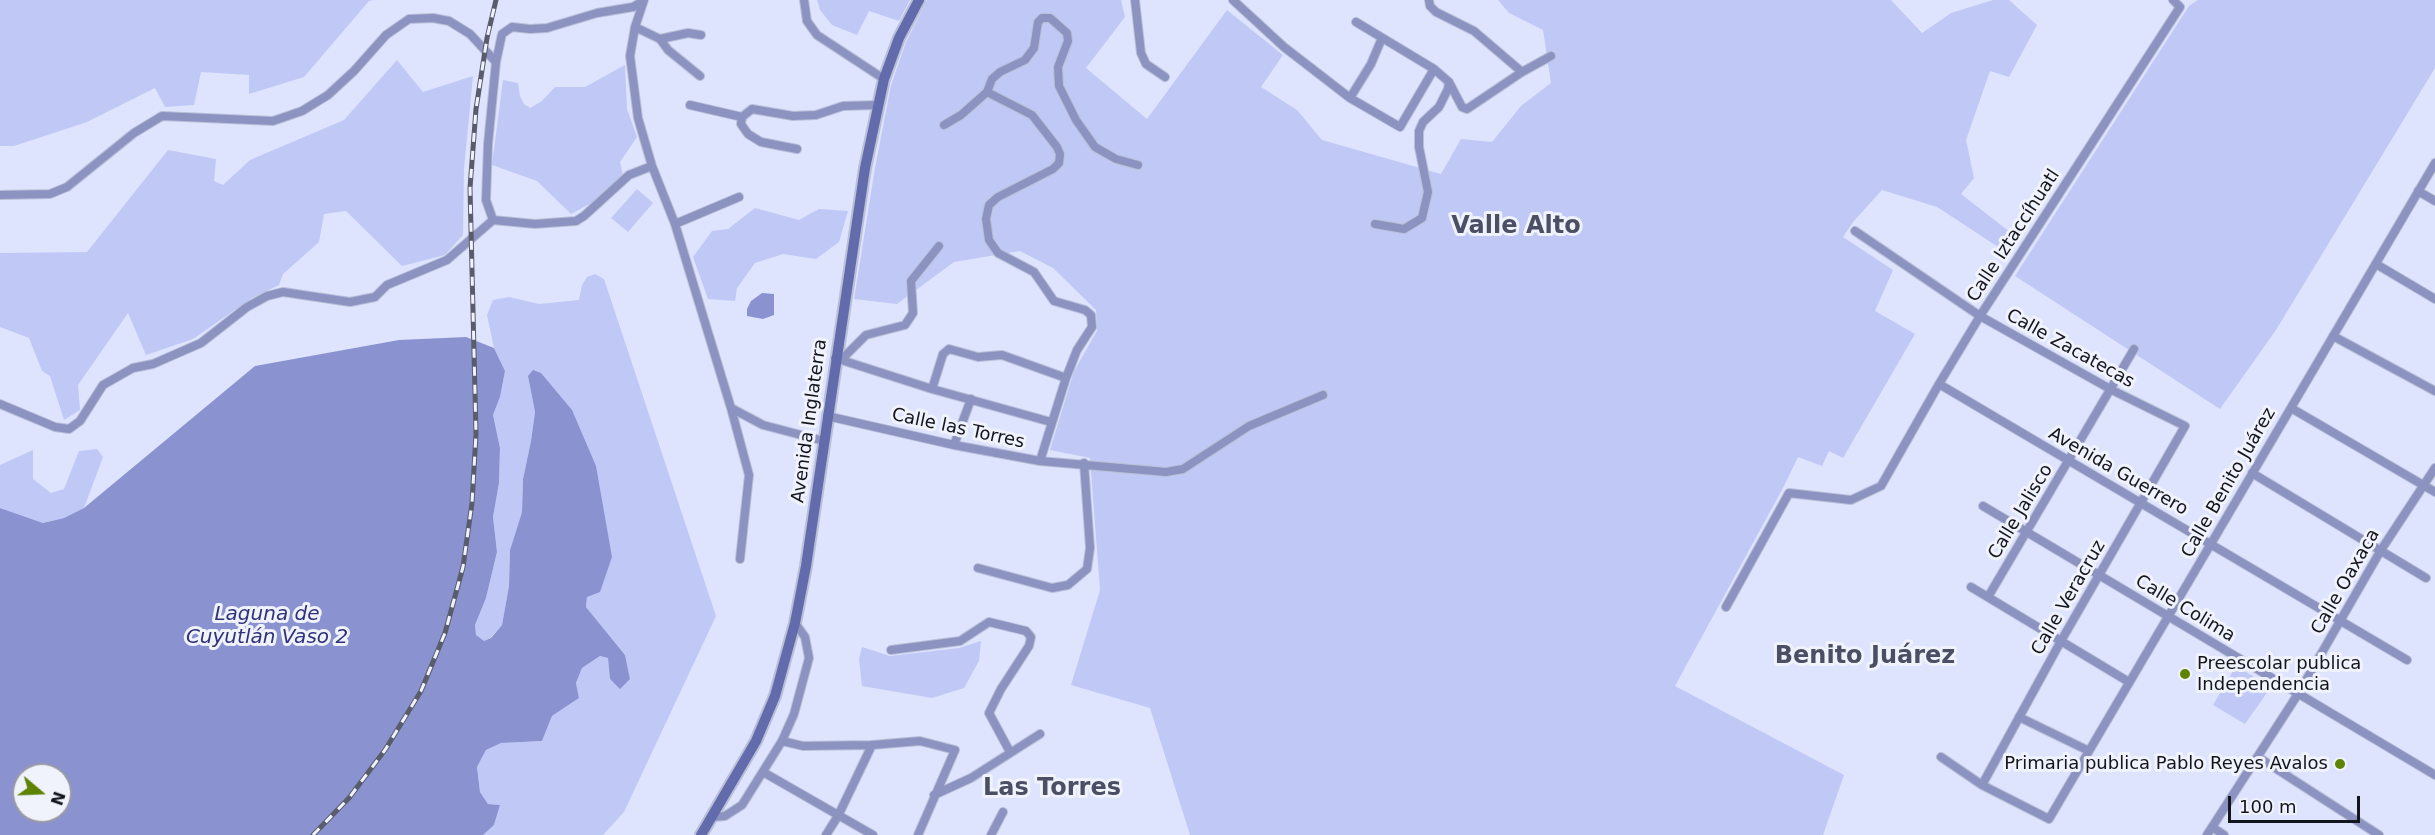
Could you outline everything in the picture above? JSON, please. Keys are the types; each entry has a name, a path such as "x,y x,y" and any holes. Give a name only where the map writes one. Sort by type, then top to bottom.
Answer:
{"main road":[{"name":"Avenida Inglaterra","path":"701,835 756,741 775,696 795,623 838,359 865,168 884,79 899,38 919,0"}],"street":[{"path":"643,0 630,56 638,118 652,166 675,224 749,475 740,559"},
{"path":"493,220 486,200 488,144 496,62 502,34 512,27 547,28 597,13 633,7 643,0"},
{"path":"804,0 807,21 817,34 884,79"},
{"path":"1135,0 1141,53 1146,64 1165,77"},
{"path":"1233,0 1284,47 1350,98 1400,128 1434,69"},
{"path":"1430,0 1430,6 1436,12 1474,31 1522,72"},
{"name":"Calle Iztaccíhuatl","path":"1726,607 1789,493 1851,500 1881,486 1980,316 2180,7 2173,0"},
{"path":"0,195 50,194 67,187 134,133 162,116 273,121 302,111 328,95 354,71 386,34 409,20 433,18 449,21 470,34 496,62"},
{"path":"944,125 961,115 987,92 993,79 1000,72 1025,60 1034,48 1038,22 1042,18 1050,18 1067,33 1068,41 1058,67 1059,86 1076,120 1095,147 1116,159 1138,165"},
{"path":"1356,22 1434,69 1449,82 1462,107 1467,109 1522,72 1551,56"},
{"path":"635,27 660,39 668,50 700,76"},
{"path":"660,39 688,33 701,35"},
{"path":"1350,98 1371,64 1382,38"},
{"path":"1375,224 1404,229 1422,218 1428,192 1419,147 1419,131 1424,122 1439,107 1449,82"},
{"path":"987,92 1032,115 1045,129 1060,154 1059,163 1053,169 998,197 989,206 986,219 989,240 998,253 1034,272 1054,301 1085,310 1091,315 1092,327 1077,350 1066,378 1040,461"},
{"path":"690,105 742,117"},
{"path":"797,149 761,142 748,134 741,124 742,117 752,110 793,116 816,115 843,106 878,105"},
{"name":"Calle Benito Juárez","path":"1982,785 2049,819 2435,163"},
{"path":"0,404 55,427 69,429 80,421 103,385 134,368 153,364 201,343 247,306 257,301 283,292 350,302 375,297 387,285 447,260 493,220 535,224 576,221 629,175 652,166"},
{"path":"2418,191 2435,201"},
{"path":"675,224 739,197"},
{"name":"Calle Zacatecas","path":"1855,231 1980,316 2112,390 2185,426"},
{"path":"838,359 866,335 905,325 913,313 911,280 939,246"},
{"path":"2376,264 2435,299"},
{"path":"2333,336 2435,391"},
{"path":"932,389 943,354 949,349 978,357 1002,355 1066,378"},
{"name":"Calle Jalisco","path":"1988,597 2112,390 2134,349"},
{"path":"838,359 932,389 1051,422"},
{"name":"Avenida Guerrero","path":"1939,384 2407,660"},
{"name":"Calle las Torres","path":"827,416 954,445 1040,461 1084,463 1166,472 1183,469 1249,426 1323,395"},
{"path":"954,445 971,399"},
{"path":"731,408 763,426 824,441"},
{"path":"2291,408 2435,492"},
{"name":"Calle Veracruz","path":"1982,785 2061,641 2185,426"},
{"path":"978,568 1052,588 1068,585 1087,569 1090,548 1084,463"},
{"name":"Calle Oaxaca","path":"2210,831 2298,694 2381,550 2435,468"},
{"path":"2252,473 2426,578"},
{"name":"Calle Colima","path":"1983,506 2435,775"},
{"path":"1971,587 2130,682"},
{"path":"891,650 960,641 989,622 1026,631 1031,637 1029,645 1001,689 989,713 1010,752"},
{"path":"713,817 725,816 742,805 782,741 794,714 809,658 805,638 795,623"},
{"path":"2019,717 2089,751"},
{"path":"934,795 971,778 1040,734"},
{"path":"782,741 802,746 872,745 920,741 955,750 918,835"},
{"path":"826,835 838,816 872,745"},
{"path":"2258,757 2379,835"},
{"path":"1941,758 1982,785"},
{"path":"764,772 873,835"},
{"path":"991,835 1003,812"},
{"path":"2210,831 2224,835"}],"shaded area":[{"path":"0,0 373,0 369,1 304,77 249,94 249,75 201,72 194,105 165,107 155,88 87,122 14,146 0,146"},
{"path":"817,0 910,0 899,21 869,11 857,35 832,25 820,10"},
{"path":"927,0 1121,0 1125,17 1086,68 1147,119 1227,10 1283,55 1261,87 1297,110 1322,140 1441,174 1461,139 1492,142 1521,106 1551,83 1543,30 1509,13 1498,0 1891,0 1922,33 1951,13 1993,0 2009,0 2037,25 2009,77 1990,71 1966,140 1974,178 1961,194 2019,239 2009,254 1937,207 1882,190 1853,222 1843,237 1893,270 1875,311 1915,334 1843,458 1829,451 1822,466 1798,457 1675,686 1844,775 1823,835 1190,835 1150,708 1071,685 1100,590 1090,458 1050,450 1074,371 1097,331 1096,310 1053,268 1020,251 954,262 897,304 854,299 891,85 906,42"},
{"path":"2198,0 2435,0 2435,68 2276,330 2220,409 2015,276 2189,6"},
{"path":"397,60 423,92 473,76 464,168 463,235 445,255 402,266 346,211 324,214 319,242 283,274 279,285 252,298 193,339 146,355 128,313 78,385 80,410 64,420 50,376 42,371 29,338 0,327 0,253 87,252 168,150 216,159 214,181 223,185 250,160 344,120"},
{"path":"625,65 627,109 637,137 620,162 623,175 597,200 571,214 537,181 492,165 503,80 518,83 520,96 524,104 530,108 542,101 555,87 585,87"},
{"path":"637,189 653,203 628,232 611,218"},
{"path":"755,208 799,220 819,209 848,211 839,242 816,259 783,254 755,263 737,288 735,301 708,299 693,257 712,231 728,229"},
{"path":"595,274 604,279 716,616 624,812 603,835 483,835 494,825 500,805 488,804 480,792 477,767 486,750 501,743 542,741 552,716 579,698 576,683 582,668 600,656 608,658 610,679 620,688 630,679 625,655 586,607 587,597 528,376 535,412 523,479 522,512 510,550 509,586 502,625 484,642 476,635 475,625 486,598 497,552 493,517 499,483 500,448 493,415 500,397 505,371 494,348 487,315 493,300 509,297 539,304 579,300 582,285 587,277"},
{"path":"97,449 103,457 84,508 64,518 43,523 0,508 0,465 33,450 33,479 51,493 64,489 79,451"},
{"path":"981,641 979,661 964,688 932,698 862,686 859,659 862,647 890,656 959,648"},
{"path":"2236,666 2271,687 2245,724 2213,705"}],"water":[{"path":"762,293 774,294 774,315 763,319 747,316 747,309 751,301"},
{"name":"Laguna de Cuyutlán Vaso 2","path":"466,337 494,348 505,371 500,397 493,415 500,448 499,483 493,517 497,552 486,598 475,625 476,635 484,641 491,638 502,625 509,586 510,550 522,512 523,479 535,412 528,376 533,370 541,373 572,410 596,466 612,557 600,592 587,597 586,607 625,655 630,679 620,689 610,679 608,658 600,656 582,668 576,683 579,698 552,716 542,741 501,743 486,750 477,767 480,792 488,804 500,805 494,825 483,835 0,835 0,508 43,523 64,518 84,508 255,366 399,340"}],"railway":[{"path":"313,835 349,798 385,750 421,691 445,633 463,567 472,503 476,434 470,188 476,109 487,38 496,0"}],"place":[{"name":"Preescolar publica Independencia","path":"2185,674"},
{"name":"Primaria publica Pablo Reyes Avalos","path":"2340,764"}],"district":[{"name":"Valle Alto","path":"1516,227"},
{"name":"Benito Juárez","path":"1865,657"},
{"name":"Las Torres","path":"1052,789"}]}
